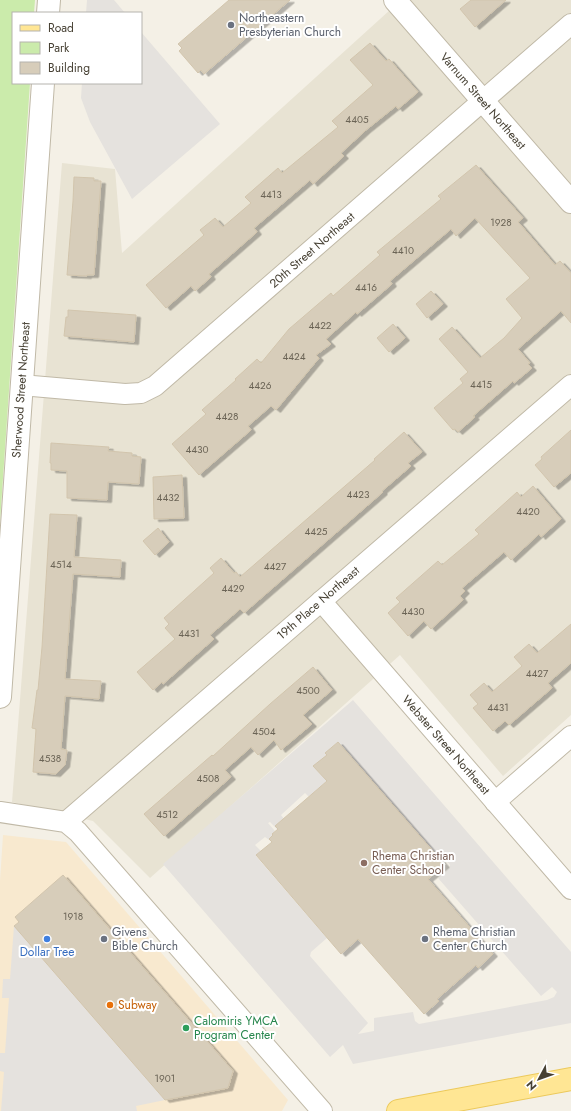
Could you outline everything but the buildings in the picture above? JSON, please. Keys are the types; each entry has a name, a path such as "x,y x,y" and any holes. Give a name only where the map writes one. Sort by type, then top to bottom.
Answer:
{"main road":[{"path":"398,1111 571,1079"}],"street":[{"path":"48,12 49,0"},
{"name":"Varnum Street Northeast","path":"395,0 571,202"},
{"name":"20th Street Northeast","path":"21,385 125,394 141,393 155,386 571,24"},
{"name":"Sherwood Street Northeast","path":"0,697 43,84"},
{"name":"19th Place Northeast","path":"66,822 571,385"},
{"name":"Webster Street Northeast","path":"321,601 571,889"},
{"path":"495,802 571,736"},
{"path":"0,812 66,822 84,838 322,1111"}],"shaded area":[{"path":"87,0 114,0 124,12 86,12"},
{"path":"401,0 571,0 571,715 503,776 400,655 150,878 93,821 12,802 62,163 115,169 122,253"},
{"path":"142,33 220,124 132,199 90,122 81,98 82,84 142,84"},
{"path":"353,700 571,952 571,1023 353,1064 343,1045 330,1057 163,864","holes":["338,742 435,853 439,853 450,865 450,868 438,878 541,996 552,987 557,992 554,997 547,1000 419,1024 415,1021 413,1012 374,1018 374,1031 358,1034 368,1023 310,956 311,952 327,938 256,856 261,851 255,845 265,837 272,842 269,839 275,831 268,823 270,822 277,829 284,819 281,815 305,793 309,797 340,770 326,753"]},
{"path":"3,835 66,842 288,1100 282,1111 0,1111 0,881"},
{"path":"14,926 165,1100 136,1106 137,1111 1,1111 4,1072 0,1071 0,1053 5,1053 9,998 2,998 3,979 10,979"}],"green space":[{"path":"0,0 35,0 34,12 12,12 12,84 30,84 0,522"}],"place":[{"name":"Northeastern Presbyterian Church","path":"231,25"},
{"name":"Rhema Christian Center School","path":"364,863"},
{"name":"Dollar Tree","path":"47,939"},
{"name":"Givens Bible Church","path":"104,939"},
{"name":"Rhema Christian Center Church","path":"425,939"},
{"name":"Subway","path":"110,1005"},
{"name":"Calomiris YMCA Program Center","path":"186,1028"}]}
